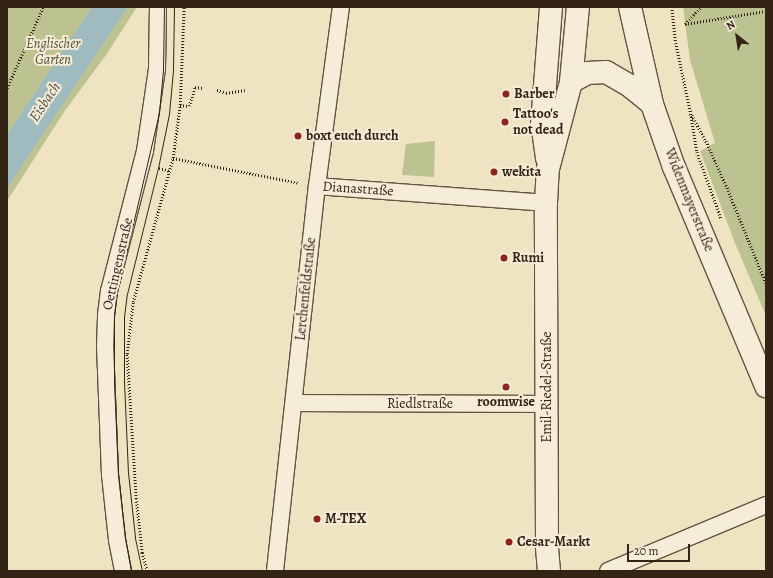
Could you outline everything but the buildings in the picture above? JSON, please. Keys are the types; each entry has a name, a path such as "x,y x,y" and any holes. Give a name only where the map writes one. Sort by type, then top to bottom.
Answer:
{"main road":[{"path":"546,203 548,169 542,124 551,7"},
{"path":"548,169 571,82 578,7"},
{"name":"Widenmayerstraße","path":"630,7 652,104 674,167 766,386"},
{"path":"637,33 639,7"},
{"path":"571,82 587,73 606,72 630,86 652,104"},
{"name":"Emil-Riedel-Straße","path":"546,203 547,546 549,571"}],"street":[{"name":"Oettingenstraße","path":"123,571 117,540 110,475 105,346 106,315 109,291 145,151 157,68 158,7"},
{"name":"Lerchenfeldstraße","path":"275,571 317,186 341,7"},
{"name":"Dianastraße","path":"317,186 546,203"},
{"name":"Riedlstraße","path":"294,403 547,404"},
{"path":"608,571 766,505"}],"path":[{"path":"7,88 43,7"},
{"path":"147,571 142,553 136,499 127,354 133,302 173,158 180,105 184,7"},
{"path":"672,7 676,43 691,114 697,152 721,219"},
{"path":"701,7 685,24 766,9"},
{"path":"180,105 189,106 195,87 204,88"},
{"path":"217,90 226,93 244,90"},
{"path":"691,114 706,141 726,186 766,283"},
{"name":"Dianastraße","path":"173,158 277,180 317,186"}],"green space":[{"name":"Englischer Garten","path":"7,7 137,7 106,55 64,112 7,201"},
{"path":"683,7 766,7 766,316 735,243 700,151 715,143 690,60"},
{"path":"435,141 434,177 402,175 406,144"}],"water":[{"name":"Eisbach","path":"92,7 128,7 7,188 7,135"}],"tram line":[{"path":"131,571 125,538 118,474 114,383 114,316 117,292 159,113 163,70 164,7"},
{"path":"142,571 135,537 128,473 124,383 124,317 127,294 158,168 169,114 173,70 174,7"}],"place":[{"name":"Barber","path":"506,94"},
{"name":"Tattoo's not dead","path":"505,122"},
{"name":"boxt euch durch","path":"298,136"},
{"name":"wekita","path":"494,172"},
{"name":"Rumi","path":"504,258"},
{"name":"roomwise","path":"506,387"},
{"name":"M-TEX","path":"317,519"},
{"name":"Cesar-Markt","path":"509,542"}]}
